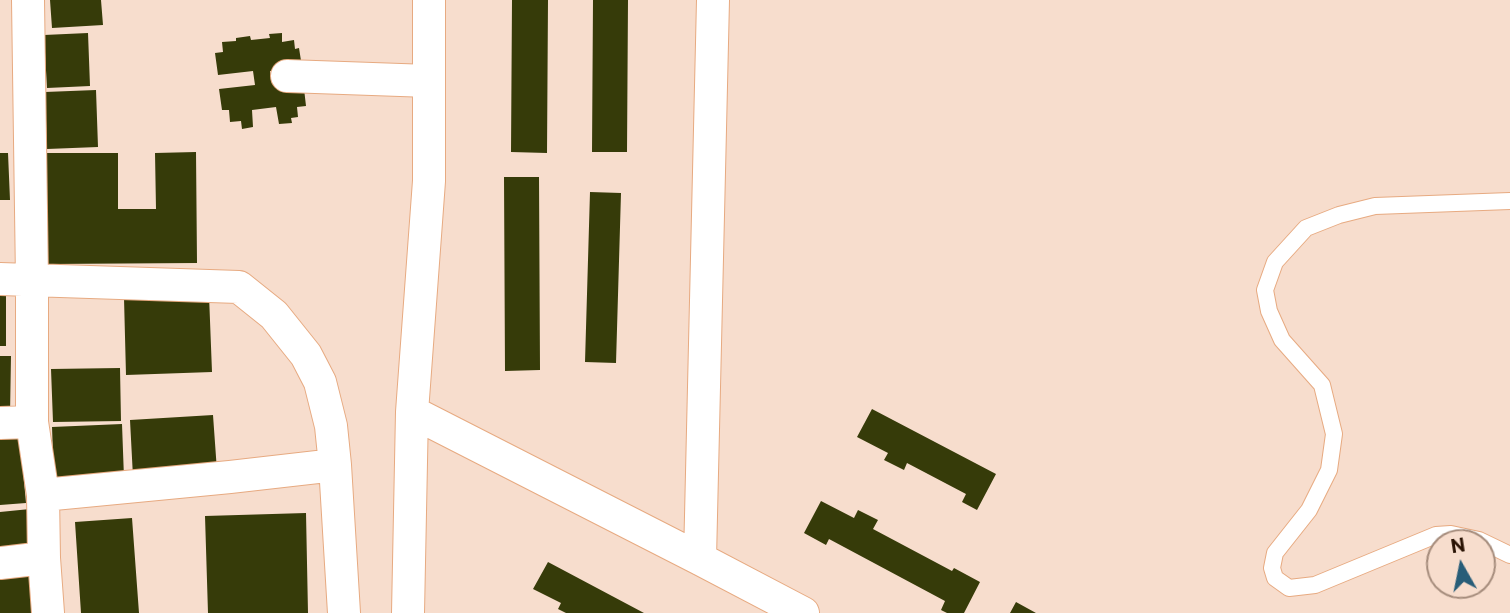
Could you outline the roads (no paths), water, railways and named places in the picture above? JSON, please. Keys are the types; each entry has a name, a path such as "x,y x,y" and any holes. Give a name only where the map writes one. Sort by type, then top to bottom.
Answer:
{"street":[{"path":"29,0 32,422 43,495 48,613"},
{"path":"408,613 412,412 429,181 429,0"},
{"path":"700,559 713,0"},
{"path":"287,76 429,82"},
{"path":"0,279 239,286 274,315 306,355 320,382 331,426 344,613"},
{"path":"412,412 803,613"},
{"path":"0,422 32,422"},
{"path":"43,495 230,478 335,465"},
{"path":"0,563 44,558"}],"lane":[{"path":"1510,201 1375,206 1339,215 1306,228 1275,262 1265,290 1269,311 1282,340 1322,385 1334,434 1329,470 1309,510 1275,553 1272,568 1275,578 1289,588 1315,585 1436,535 1451,534 1479,540 1510,555"}]}
